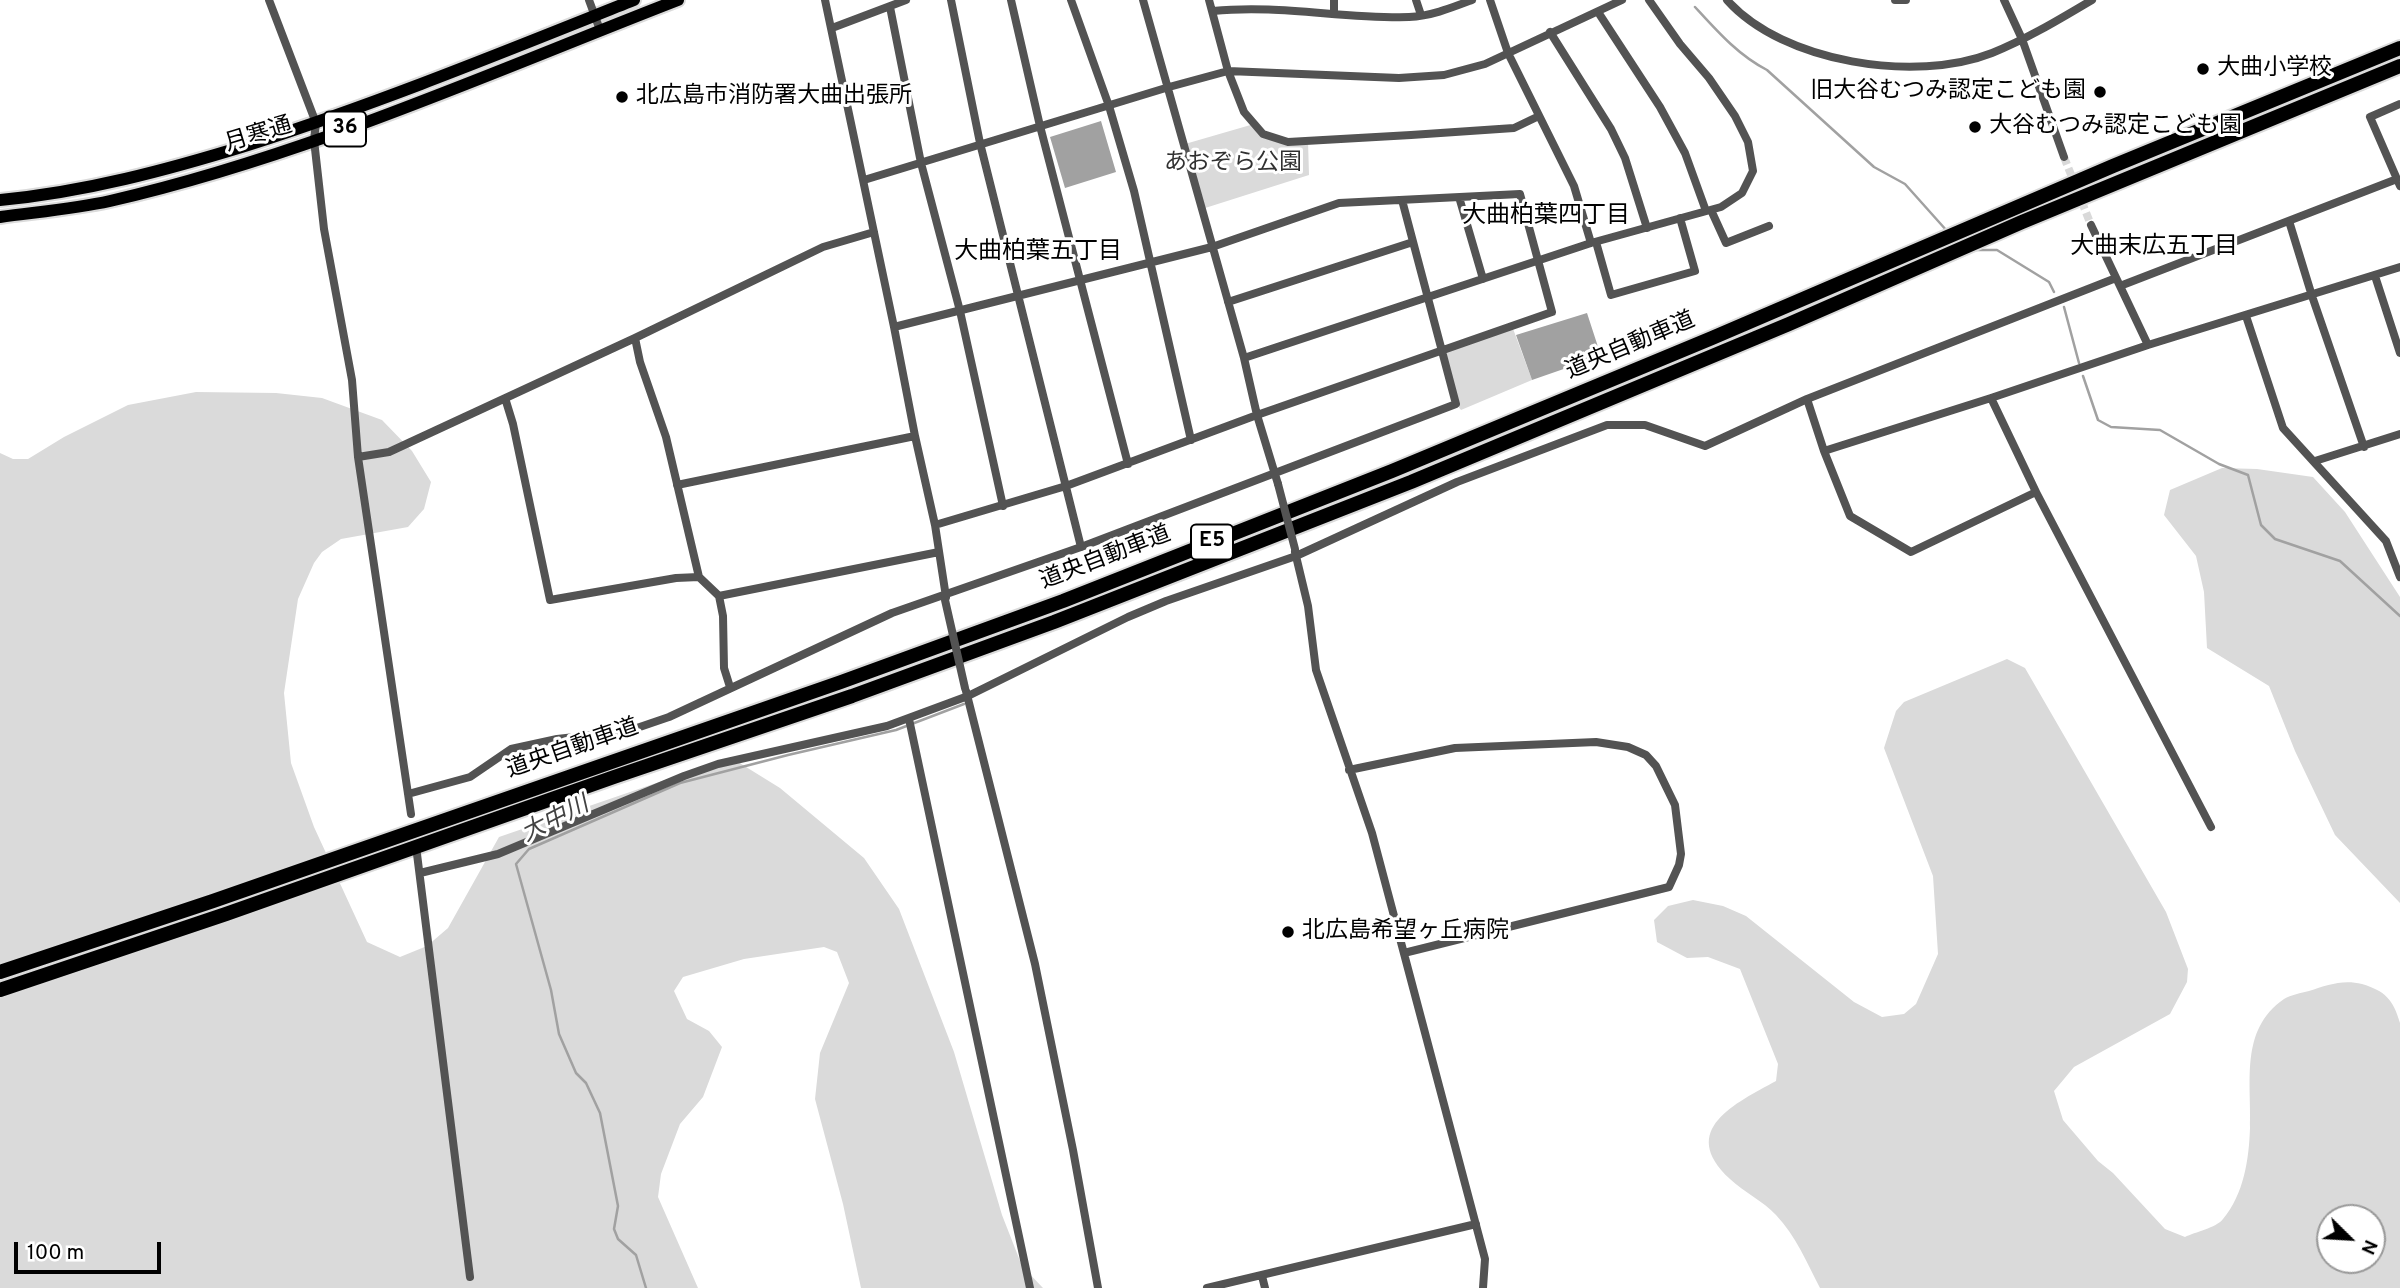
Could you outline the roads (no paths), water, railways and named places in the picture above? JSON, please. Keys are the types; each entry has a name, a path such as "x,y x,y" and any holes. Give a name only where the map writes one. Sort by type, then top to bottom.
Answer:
{"highway":[{"name":"月寒通","path":"0,200 166,170 316,123 635,0"},
{"name":"月寒通","path":"0,217 107,202 166,187 314,140 678,0"},
{"name":"道央自動車道","path":"0,972 213,901 853,678 1063,601 1392,471 1712,338 2113,166 2400,48"},
{"name":"道央自動車道","path":"0,990 852,696 1042,626 1411,482 2022,222 2400,66"}],"street":[{"path":"269,0 316,123 314,140 324,229 352,380 358,457 411,814"},
{"path":"589,0 600,30"},
{"path":"825,0 915,436 936,525 946,596 967,692 1035,964 1098,1288"},
{"path":"832,28 906,0"},
{"path":"951,0 980,143 1081,547"},
{"path":"1011,0 1040,126 1128,464"},
{"path":"1071,0 1109,106 1135,191 1191,440"},
{"path":"1143,0 1278,484 1308,606 1316,670 1372,833 1476,1224 1485,1259 1483,1288"},
{"path":"1209,0 1228,71 1244,112 1263,134 1288,142 1514,128 1539,116"},
{"path":"1334,13 1335,0"},
{"path":"1416,0 1421,15"},
{"path":"1213,11 1272,4 1334,13 1410,17 1444,12 1472,0"},
{"path":"1490,0 1508,53 1574,186 1611,295 1695,271 1681,218"},
{"path":"863,180 1228,71 1399,78 1444,75 1485,64 1622,0"},
{"path":"1244,358 1539,260 1721,207 1742,193 1753,171 1748,142 1735,116 1709,78 1680,44 1649,0"},
{"path":"1727,0 1762,30 1809,50 1848,62 1899,67 1946,64 1991,53 2022,39 2076,4 2092,0"},
{"path":"1895,0 1906,0"},
{"path":"2004,0 2022,39 2064,157"},
{"path":"890,7 921,163 960,311 1003,506"},
{"path":"1598,12 1660,107 1685,153 1708,210 1726,243 1769,226"},
{"path":"1550,32 1611,129 1626,158 1647,228"},
{"path":"420,873 498,854 718,764 909,719 1128,617 1295,553 1457,482 1607,425 1645,425 1705,446 1807,399 2118,282 2398,182 2370,117 2400,104"},
{"path":"894,327 1212,247 1339,203 1520,194 1552,312 1257,415 1066,486 936,525"},
{"path":"1459,197 1483,279"},
{"path":"408,794 470,777 511,749 557,739 628,731 669,717 892,613 1081,547 1457,404 1402,200"},
{"path":"2289,221 2364,447"},
{"path":"2091,225 2148,345"},
{"path":"358,457 389,452 823,247 874,232"},
{"path":"1228,302 1413,242"},
{"path":"1824,450 2400,267"},
{"path":"2375,276 2400,354"},
{"path":"2246,316 2283,428 2386,541 2400,577"},
{"path":"635,338 640,362 666,437 699,577 719,596 723,616 724,668 730,687"},
{"path":"505,398 513,424 550,600 676,578 699,577"},
{"path":"1991,398 2036,492 2211,827"},
{"path":"1807,399 1850,516 1911,552 2036,492"},
{"path":"2315,461 2400,435"},
{"path":"677,485 915,436"},
{"path":"719,596 939,552"},
{"path":"909,719 1030,1288"},
{"path":"1349,770 1455,748 1596,742 1628,747 1646,754 1656,766 1675,805 1681,854 1669,887 1404,953"},
{"path":"417,855 470,1277"},
{"path":"1207,1288 1476,1224"},
{"path":"1262,1276 1265,1288"}],"waterway":[{"path":"1695,7 1728,42 1767,70 1874,167 1905,184 1947,231"},
{"path":"1975,250 1997,250 2049,282 2054,292"},
{"path":"2064,307 2079,363"},
{"path":"2083,376 2098,420 2111,427 2160,430 2219,464 2248,475 2261,525 2275,539 2340,561 2400,616"},
{"name":"大中川","path":"646,1288 636,1255 618,1239 614,1229 618,1206 600,1113 586,1083 576,1073 559,1034 551,990 516,864 529,849 680,783 896,730 964,704"}],"tunnel":[{"path":"2064,157 2091,225"}],"place":[{"name":"大曲小学校","path":"2203,69"},
{"name":"旧大谷むつみ認定こども園","path":"2100,92"},
{"name":"北広島市消防署大曲出張所","path":"622,97"},
{"name":"大谷むつみ認定こども園","path":"1975,127"},
{"name":"北広島希望ヶ丘病院","path":"1288,932"}],"district":[{"name":"大曲柏葉四丁目","path":"1546,217"},
{"name":"大曲末広五丁目","path":"2154,248"},
{"name":"大曲柏葉五丁目","path":"1038,253"}],"park label":[{"name":"あおぞら公園","path":"1233,164"}]}
